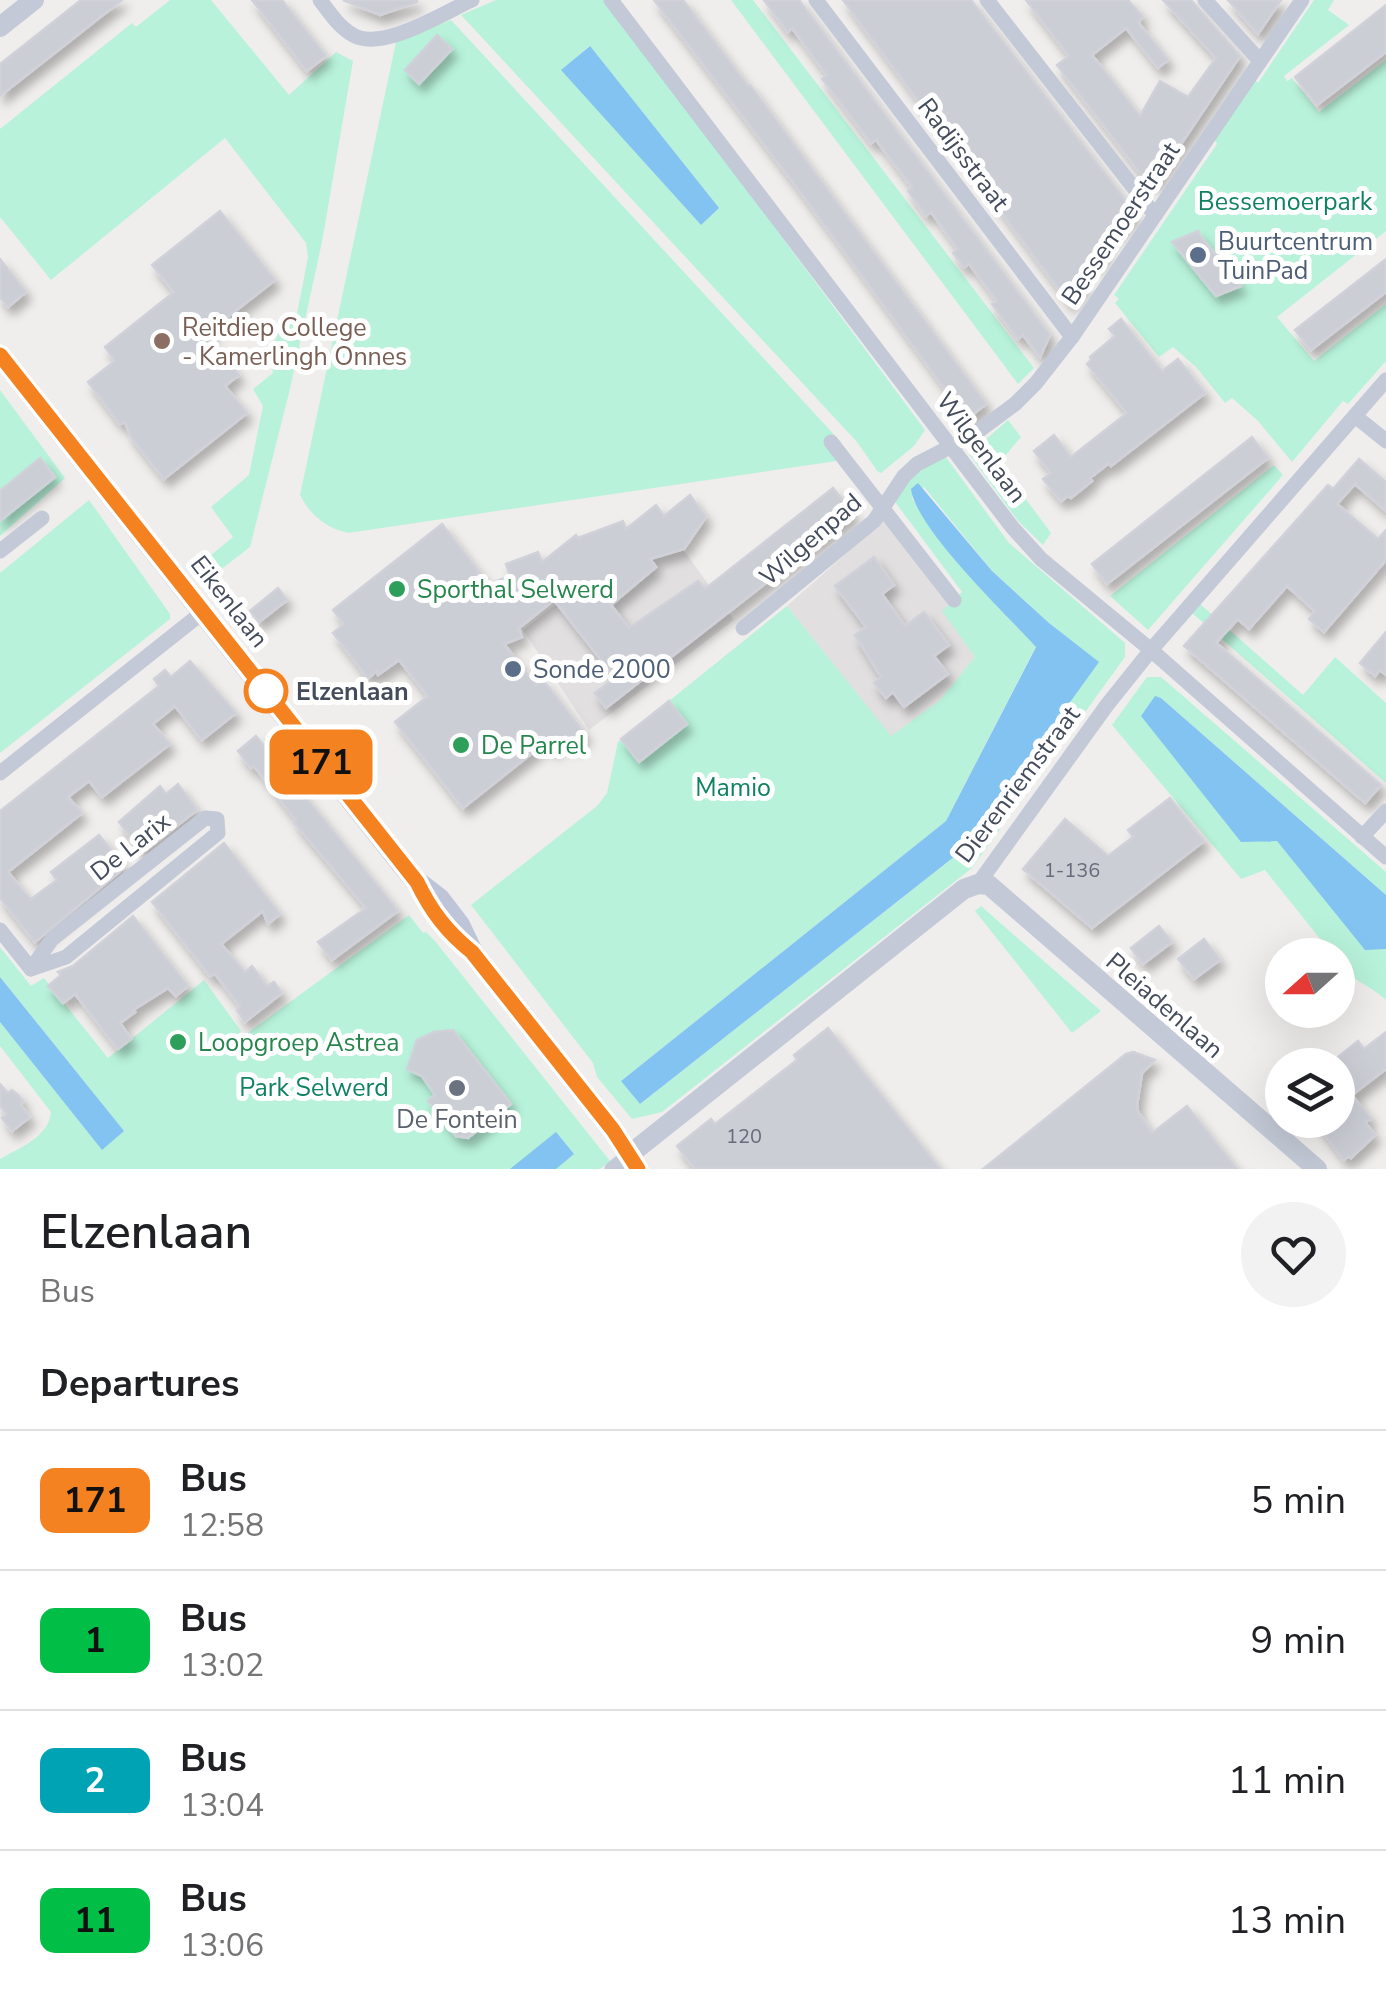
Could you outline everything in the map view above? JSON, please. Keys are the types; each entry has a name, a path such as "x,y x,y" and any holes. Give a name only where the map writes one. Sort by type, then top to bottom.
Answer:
{"main road":[{"name":"Eikenlaan","path":"0,355 417,882 439,899 459,925 472,952 626,1164"}],"street":[{"path":"320,0 340,25 366,40 389,38 472,0"},
{"name":"Wilgenlaan","path":"611,0 951,448 1040,559 1151,650 1386,857"},
{"name":"Radijsstraat","path":"816,0 1072,337"},
{"path":"988,0 1155,215"},
{"path":"1204,0 1260,61"},
{"name":"Bessemoerstraat","path":"951,448 1015,404 1036,383 1072,337 1302,0"},
{"path":"0,27 30,1"},
{"name":"Dierenriemstraat","path":"626,1164 964,888 978,884 1151,650 1386,380"},
{"path":"1355,416 1386,442"},
{"path":"832,442 954,600"},
{"name":"Wilgenpad","path":"742,628 855,539 917,464 951,448"},
{"path":"0,551 42,518"},
{"path":"0,773 203,612"},
{"path":"1362,837 1386,812"},
{"name":"De Larix","path":"206,818 217,820 218,833 66,957 31,968 52,939 206,818"},
{"name":"Pleiadenlaan","path":"978,884 989,885 1317,1169"},
{"path":"0,930 31,968"}],"shaded area":[{"path":"884,520 951,602 943,611 975,657 939,701 891,737 787,606"},
{"path":"667,527 734,620 589,730 523,630 652,530"}],"green space":[{"path":"170,0 211,0 289,95 336,52 353,61 322,242 250,547 211,577 205,560 233,537 211,507 249,475 263,406 253,389 273,373 271,355 275,339 297,314 308,257 306,243 225,138 51,280 0,217 0,129 132,23 136,27"},
{"path":"496,0 606,0 925,430 914,446 878,472 857,442 461,15","holes":["589,46 700,224 562,70"]},
{"path":"731,0 753,0 1034,368 1018,384"},
{"name":"Bessemoerpark","path":"1314,0 1334,0 1328,10 1349,25 1284,76 1287,81 1292,78 1319,112 1386,60 1386,231 1277,317 1314,361 1386,304 1386,361 1348,404 1343,401 1292,462 1258,421 1232,398 1225,403 1196,367 1173,347 1159,357 1115,303 1119,299 1114,295 1217,144 1214,139 1254,79 1258,83"},
{"path":"451,20 840,441 850,459 348,533 326,524 309,509 300,495 396,42"},
{"path":"0,390 65,478 0,536"},
{"path":"1008,420 1021,437 999,463 1051,533 1043,545 1018,521 969,454"},
{"name":"Mamio","path":"942,452 1009,543 1125,643 1125,657 972,868 662,1112 632,1119 471,905 597,806 607,793 618,742 787,606 891,736 939,701 975,657 942,611 962,592 887,491","holes":["924,487 992,571 1098,662 964,849 640,1104 622,1080 946,821 1036,646 970,576 912,498"]},
{"path":"1274,465 1283,475 1148,630 1110,596"},
{"path":"89,500 170,619 0,753 0,573"},
{"path":"1200,604 1303,695 1335,657 1386,703 1386,783 1192,613"},
{"path":"1147,677 1161,677 1386,872 1386,895 1161,698 1365,949 1386,949 1386,1000 1355,979 1355,938 1319,938 1265,870 1241,879 1112,725"},
{"path":"981,906 1101,1011 1072,1033 975,911"},
{"name":"Park Selwerd","path":"409,915 435,941 610,1161 600,1169 0,1169 0,1159 39,1135 51,1112 0,1046 0,1022 99,1146 122,1129 0,977 0,947 31,986 44,978 108,1058 204,980 242,1037"}],"water":[{"path":"590,46 719,208 701,225 561,70"},
{"path":"918,483 992,571 1099,662 964,849 640,1104 621,1081 946,821 1036,647 964,571 929,526 911,489"},
{"path":"1155,696 1386,895 1386,949 1365,950 1277,841 1241,842 1141,716"},
{"path":"0,977 124,1131 102,1150 0,1022"},
{"path":"556,1132 574,1154 556,1169 510,1169"}],"building":[{"path":"81,0 122,0 0,96 0,64"},
{"path":"252,0 282,0 326,56 307,71"},
{"path":"343,0 417,0 417,2 380,15"},
{"path":"654,0 683,0 750,85 986,404 967,419 802,194"},
{"path":"764,0 799,0 1050,335 1040,357 1023,335 1018,339 992,304 997,301 989,290 969,264 964,267 953,253 958,249 931,212 926,216 908,191 912,187 876,140 871,143 822,79 827,75 792,28 788,32"},
{"path":"843,0 971,0 1135,213 1103,247 1106,251 1100,260 1078,276 1084,284 1070,304"},
{"path":"1026,0 1128,0 1143,17 1138,22 1168,60 1158,68 1126,28 1092,55 1140,116 1160,81 1188,97 1216,58 1163,0 1191,0 1240,56 1154,184 1138,170 1057,65 1069,56"},
{"path":"1228,0 1281,0 1258,34"},
{"path":"1386,5 1386,52 1317,105 1295,77"},
{"path":"437,35 452,49 419,84 405,70"},
{"name":"Reitdiep College - Kamerlingh Onnes","path":"220,211 275,280 206,334 239,375 225,386 247,413 164,479 131,437 125,422 120,424 88,382 115,361 105,347 174,292 152,265"},
{"path":"1198,231 1241,286 1216,296 1172,242"},
{"path":"0,259 26,292 8,307 0,297"},
{"path":"1386,259 1386,292 1311,350 1295,330"},
{"path":"1121,319 1162,371 1178,359 1205,393 1111,466 1109,463 1071,498 1061,501 1043,479 1051,473 1034,451 1054,435 1071,457 1127,413 1087,364 1115,336 1109,329"},
{"path":"1252,437 1268,458 1107,584 1092,564"},
{"path":"40,458 55,477 0,521 0,491"},
{"path":"1359,459 1386,482 1386,511 1355,484 1337,504 1378,539 1386,530 1386,560 1324,632 1309,619 1315,611 1287,586 1249,629 1238,619 1216,643 1381,785 1365,803 1184,646 1328,485 1333,489"},
{"path":"833,488 854,514 606,708 595,693 615,678 554,600 519,628 522,637 504,644 536,685 543,680 586,735 571,746 566,739 553,750 546,742 463,808 395,722 428,696 399,660 368,678 333,633 344,624 333,610 442,524 479,572 476,574 480,573 489,584 510,576 506,564 538,552 542,562 576,535 578,538 623,521 626,529 656,505 664,516 690,495 706,517 684,549 650,559 656,567 611,605 629,628 698,581 705,589"},
{"path":"874,557 894,585 882,594 905,626 924,612 949,645 934,656 948,674 904,707 893,692 886,698 874,683 881,677 855,635 866,627 835,586"},
{"path":"278,588 287,600 259,622 250,611"},
{"path":"1386,632 1386,675 1380,670 1375,676 1360,663"},
{"path":"190,661 236,713 202,740 175,706 153,724 170,744 102,797 89,781 68,797 82,813 8,872 25,893 31,899 57,880 51,872 99,835 125,867 35,942 0,898 0,811 159,686 154,679 165,670 171,677"},
{"path":"669,701 687,724 639,762 621,739"},
{"path":"256,736 398,911 332,960 318,942 366,908 238,751"},
{"path":"178,784 197,810 142,853 119,822 160,786 166,794"},
{"path":"1170,798 1204,841 1092,928 1023,869 1065,819 1108,856 1133,837 1128,830"},
{"path":"224,843 280,914 268,924 263,911 221,944 245,972 252,966 267,986 274,982 282,993 245,1022 237,1010 240,1006 215,974 210,976 152,902"},
{"path":"133,916 188,986 176,996 168,988 133,1010 120,1023 131,1039 118,1049 75,994 63,1003 48,986 61,975 58,972 73,966"},
{"path":"1159,926 1172,942 1143,964 1131,948"},
{"path":"1204,939 1220,960 1194,979 1178,959"},
{"path":"828,1028 940,1169 695,1169 677,1146 711,1119 715,1124 797,1060 794,1055"},
{"name":"De Fontein","path":"453,1030 511,1104 468,1138 456,1136 428,1101 435,1095 422,1076 407,1069 417,1040 434,1032"},
{"path":"1386,1032 1386,1069 1355,1093 1355,1048 1349,1048 1358,1041 1364,1049"},
{"path":"1133,1052 1155,1060 1142,1073 1137,1105 1152,1133 1187,1106 1237,1169 983,1169 1126,1054"},
{"path":"0,1084 8,1093 12,1090 18,1095 30,1117 12,1131 2,1118 7,1114 0,1106"},
{"path":"1355,1099 1371,1119 1365,1122 1375,1135 1344,1160 1328,1138 1355,1138"}],"bus line":[{"name":"171","path":"0,355 417,882 429,908 448,933 472,952 613,1130 638,1169"}],"place":[{"name":"Buurtcentrum TuinPad","path":"1198,255"},
{"name":"Reitdiep College - Kamerlingh Onnes","path":"162,341"},
{"name":"Sporthal Selwerd","path":"397,589"},
{"name":"Sonde 2000","path":"513,669"},
{"name":"Elzenlaan","path":"266,691"},
{"name":"De Parrel","path":"461,745"},
{"name":"Loopgroep Astrea","path":"178,1042"},
{"name":"De Fontein","path":"457,1088"}]}
